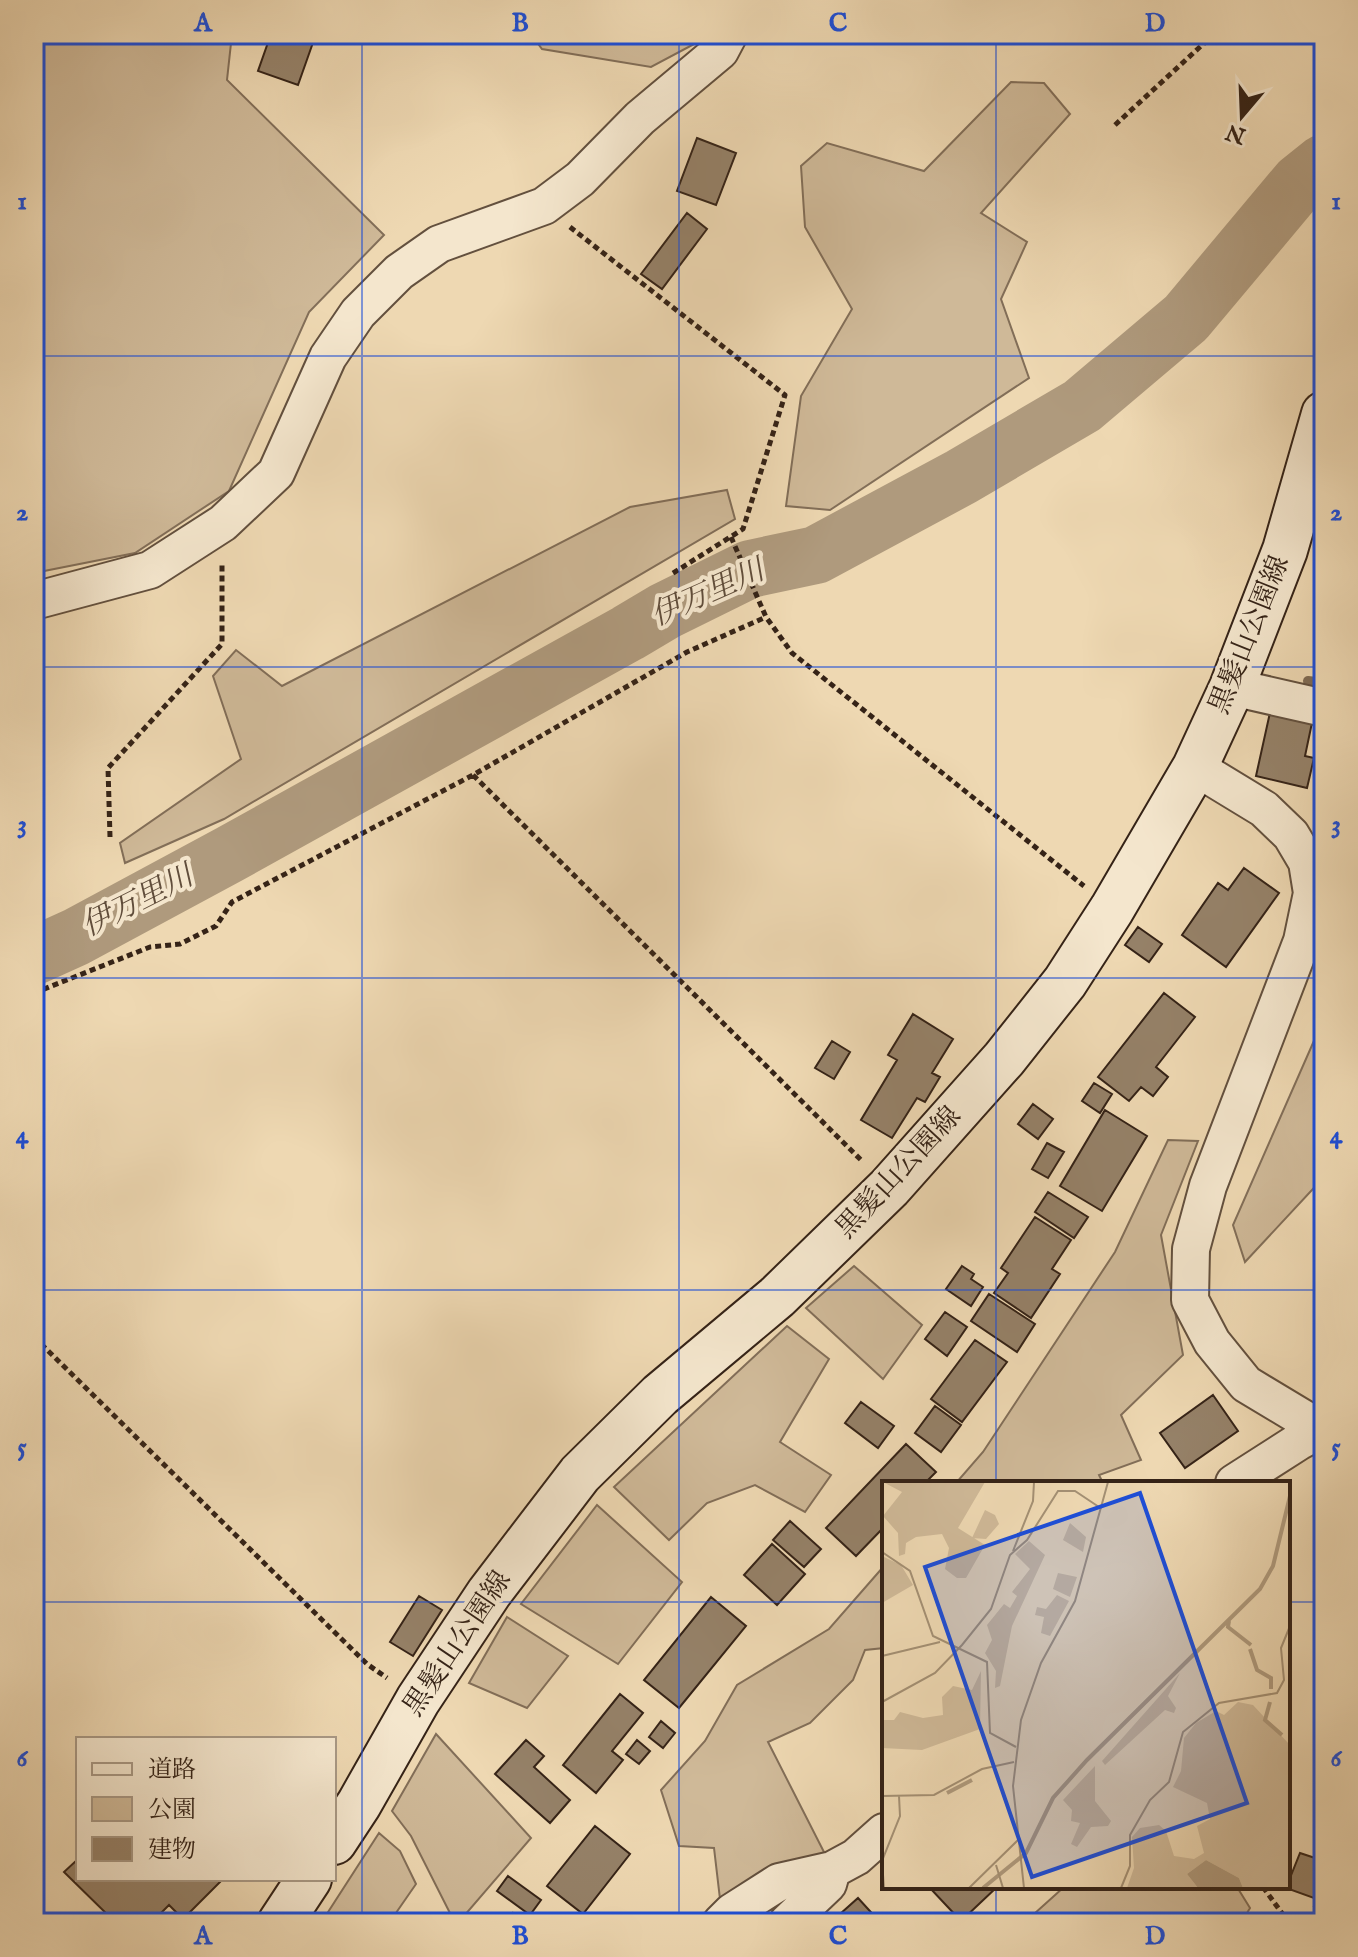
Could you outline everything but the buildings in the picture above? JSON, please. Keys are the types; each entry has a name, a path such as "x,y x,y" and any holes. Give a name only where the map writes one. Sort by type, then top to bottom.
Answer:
{"main road":[{"name":"黒髪山公園線","path":"336,1839 418,1700 489,1593 580,1474 660,1395 777,1297 889,1188 1004,1059 1065,982 1112,909 1195,767 1232,687 1285,550 1324,414"},
{"path":"280,1923 308,1881"}],"street":[{"path":"34,601 150,570 223,523 276,473 328,357 358,313 399,272 439,244 544,206 580,179 640,118 720,51 729,34"},
{"path":"1232,687 1324,708"},
{"path":"1195,767 1264,809 1291,835 1307,862 1312,893 1302,941 1208,1186 1191,1249 1190,1300 1212,1342 1246,1384 1323,1429"},
{"path":"1237,1481 1323,1429"},
{"path":"721,1923 732,1912 779,1882 832,1870 856,1857 882,1834"},
{"path":"787,1923 828,1884 832,1870"}],"path":[{"path":"1115,125 1214,34"},
{"path":"544,206 785,395 743,529 670,575"},
{"path":"110,837 108,768 222,644 223,523"},
{"path":"731,537 766,617 792,653 1112,909"},
{"path":"34,993 150,947 180,944 216,926 232,902 473,775 687,652 766,617"},
{"path":"473,775 889,1188"},
{"path":"34,1337 367,1664 418,1700"},
{"path":"1264,1889 1289,1923"}],"green space":[{"path":"34,34 232,34 227,80 384,235 309,312 229,491 135,553 34,573"},
{"path":"531,34 713,34 651,67 542,49"},
{"path":"1011,82 1044,83 1070,114 981,213 1027,242 1001,299 1029,378 830,510 786,506 801,396 852,309 805,227 801,166 827,143 924,171"},
{"path":"727,490 735,519 224,819 125,863 120,843 241,759 213,676 236,650 282,686 630,507"},
{"path":"1324,1018 1324,1177 1245,1262 1233,1225"},
{"path":"1168,1140 1198,1141 1161,1235 1183,1355 1121,1415 1141,1460 1099,1475 1102,1481 958,1481 983,1452 1115,1252"},
{"path":"854,1266 922,1325 883,1379 806,1308"},
{"path":"787,1326 829,1359 780,1442 831,1475 805,1512 755,1485 707,1503 669,1540 614,1487"},
{"path":"597,1505 682,1582 618,1664 521,1604"},
{"path":"882,1568 882,1648 865,1650 853,1680 810,1723 768,1742 826,1856 720,1899 714,1848 679,1846 661,1790 705,1741 737,1685 829,1629"},
{"path":"507,1617 568,1656 527,1708 469,1683"},
{"path":"436,1734 531,1838 458,1923 455,1923 411,1836 392,1811"},
{"path":"379,1833 400,1851 416,1884 389,1923 321,1923"},
{"path":"1062,1889 1238,1889 1250,1908 1241,1923 1024,1923"}],"waterway":[{"name":"伊万里川","path":"34,956 76,937 230,854 665,611 750,569 816,555 961,477 1082,406 1186,318 1299,183 1324,163"},
{"path":"1308,681 1324,683"}]}
